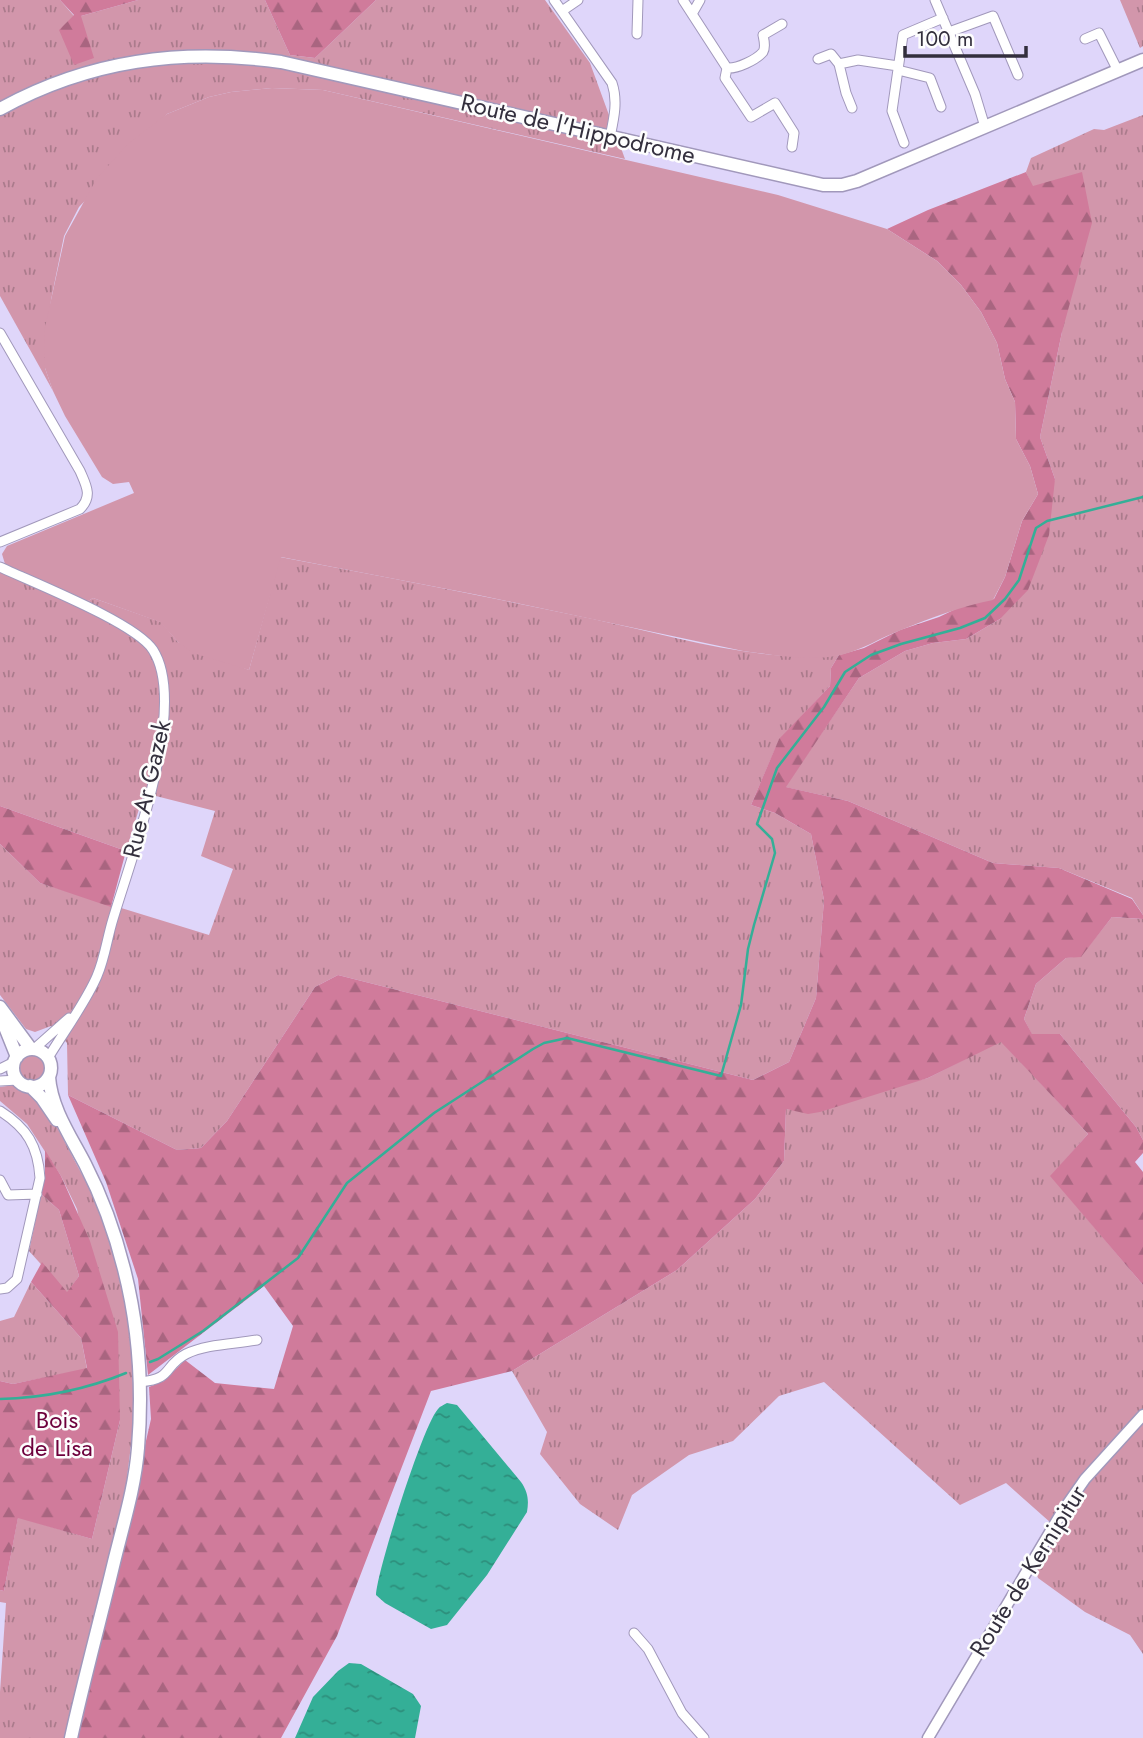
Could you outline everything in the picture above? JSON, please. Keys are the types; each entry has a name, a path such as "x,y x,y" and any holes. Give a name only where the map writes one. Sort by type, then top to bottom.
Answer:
{"main road":[{"name":"Route de l'Hippodrome","path":"0,109 46,86 125,63 193,55 242,57 281,62 823,185 842,185 1143,60"},
{"path":"0,1007 33,1049 48,1058 55,1101 66,1130 105,1208 120,1252 136,1325 140,1382 138,1450 134,1479 71,1738"},
{"path":"0,1013 16,1060 15,1075 42,1098 66,1130"},
{"path":"16,1060 33,1049"},
{"path":"24,1083 43,1083 49,1077"}],"street":[{"path":"554,0 615,91 610,137"},
{"path":"562,11 578,0"},
{"path":"637,34 638,0"},
{"path":"683,0 727,68 725,78 751,117 775,103 794,133 792,147"},
{"path":"692,13 700,0"},
{"path":"935,0 975,94 985,127"},
{"path":"948,32 993,16 1018,75"},
{"path":"904,143 892,111 903,35 943,18"},
{"path":"727,68 736,69 762,52 765,44 763,35 782,24"},
{"path":"1085,39 1099,33 1118,71"},
{"path":"818,59 831,54 839,64 852,108"},
{"path":"839,64 858,60 930,78 941,107"},
{"path":"0,332 80,471 88,499 80,509 0,542"},
{"name":"Rue Ar Gazek","path":"0,567 133,630 153,649 163,673 165,715 152,785 98,974 48,1058"},
{"name":"Rue Ar Gazek","path":"33,1049 76,1012"},
{"path":"0,1069 16,1060"},
{"path":"0,1081 24,1083"},
{"path":"0,1111 20,1125 30,1139 39,1161 40,1178 17,1279 7,1288 0,1289"},
{"path":"0,1180 8,1195 37,1194"},
{"path":"140,1382 155,1381 163,1377 176,1361 196,1350 257,1340"},
{"name":"Route de Kernipitur","path":"928,1738 1062,1512 1085,1479 1143,1415"},
{"path":"634,1633 648,1649 682,1713 704,1738"}],"green space":[{"path":"0,0 60,0 74,16 81,16 138,0 265,0 290,55 315,58 376,0 545,0 590,63 625,159 323,90 272,88 231,92 209,97 167,114 79,207 64,236 51,300 45,368 53,391 0,296"},
{"path":"60,0 138,0 81,16 94,58 74,65 59,30 74,15"},
{"path":"265,0 376,0 315,58 290,55"},
{"path":"1120,0 1143,0 1143,46 1140,48"},
{"path":"272,88 323,90 778,195 887,229 937,261 961,285 981,312 997,343 1005,379 1015,402 1016,439 1030,466 1038,494 1022,521 1005,577 993,600 935,617 849,653 817,658 792,657 743,651 281,557 249,670 193,653 178,642 160,622 93,598 85,603 5,564 2,554 7,546 134,493 129,482 113,484 102,477 65,416 45,368 44,332 65,236 97,178 129,143 167,114 209,97"},
{"path":"1143,115 1143,915 1132,898 1059,868 993,863 848,801 785,787 859,678 905,651 933,643 966,639 1000,619 1055,479 1040,437 1062,332 1032,186 1026,172 1031,158 1094,129 1104,130"},
{"path":"1026,172 1033,186 1082,172 1092,223 1062,332 1040,437 1055,479 1049,535 1028,590 1000,619 966,639 933,643 905,651 859,678 786,787 848,801 993,863 1059,868 1132,899 1143,919 1112,917 1081,957 1066,958 1036,984 1024,1019 1032,1034 1060,1034 1136,1127 1143,1140 1143,1153 1135,1162 1143,1172 1143,1285 1050,1176 1088,1134 1001,1042 928,1078 820,1112 808,1114 786,1109 784,1161 755,1199 677,1270 512,1371 431,1391 337,1636 281,1738 78,1738 151,1419 149,1387 164,1381 185,1360 215,1383 274,1389 293,1326 264,1286 148,1375 138,1279 106,1182 68,1095 177,1150 201,1148 227,1121 315,987 338,975 753,1080 789,1062 816,998 824,900 811,834 775,813 751,805 779,739 830,686 831,668 839,655 864,648 900,630 964,605 994,599 1005,577 1022,521 1038,494 1030,466 1016,439 1015,402 1005,379 997,343 981,312 961,285 937,261 887,229"},
{"path":"280,557 746,652 839,655 831,668 830,686 779,740 751,805 775,813 811,834 824,900 816,998 789,1062 753,1080 338,975 315,987 227,1121 201,1148 177,1150 68,1095 67,1043 51,1026 35,1032 26,1029 0,995 0,844 40,883 209,935 233,869 201,856 215,811 144,793 126,851 0,806 0,573 5,564 85,603 93,598 161,622 178,642 249,670"},
{"path":"0,806 126,851 111,907 40,883 0,844"},
{"path":"1112,917 1143,919 1143,1140 1136,1127 1060,1034 1032,1035 1024,1019 1036,984 1066,958 1081,956"},
{"path":"1001,1041 1088,1134 1051,1176 1143,1285 1143,1654 1130,1635 1085,1612 1038,1578 1036,1572 1060,1531 1006,1483 960,1505 824,1382 779,1396 733,1441 689,1455 632,1495 618,1530 580,1504 540,1454 547,1432 512,1371 677,1270 755,1199 784,1161 786,1109 794,1110 928,1078"},
{"path":"32,1055 41,1059 45,1068 41,1077 32,1081 23,1077 19,1068 23,1059"},
{"path":"14,1085 34,1094 58,1129 97,1203 118,1256 131,1324 134,1420 126,1486 65,1738 0,1738 6,1603 0,1602 0,1590 4,1591 18,1517 92,1539 120,1420 77,1209 61,1176 27,1124 0,1101 0,1087"},
{"name":"Bois de Lisa","path":"45,1150 61,1176 90,1241 118,1332 120,1420 92,1539 18,1518 4,1591 0,1590 0,1381 13,1384 87,1368 81,1338 31,1282 42,1262 67,1292 79,1276 59,1210 41,1194"},
{"path":"41,1194 59,1210 79,1276 67,1293 29,1251"},
{"path":"31,1282 81,1338 87,1369 13,1384 0,1381 0,1321 14,1317"}],"water":[{"path":"447,1403 457,1405 521,1482 527,1493 528,1504 527,1512 487,1575 447,1625 431,1629 376,1595 384,1558 422,1441 439,1408"},
{"path":"349,1663 361,1664 413,1694 421,1706 415,1738 295,1738 313,1697"}],"waterway":[{"path":"150,1362 203,1331 298,1258 347,1183 434,1113 544,1043 567,1038 721,1076 741,1005 748,949 775,853 772,839 757,824 777,768 824,707 845,672 871,655 985,618 1005,599 1019,580 1036,528 1047,521 1143,497"},
{"path":"0,1399 64,1392 126,1373"}]}
